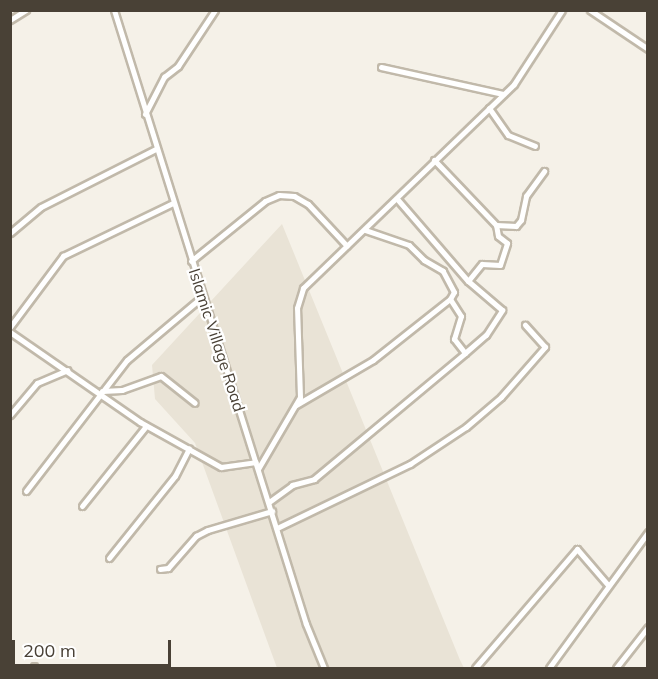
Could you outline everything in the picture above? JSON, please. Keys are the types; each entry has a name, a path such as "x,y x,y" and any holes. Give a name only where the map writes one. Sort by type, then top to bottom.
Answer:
{"street":[{"path":"10,20 26,10"},
{"name":"Islamic Village Road","path":"114,10 202,296 324,669"},
{"path":"145,114 164,77 178,66 215,10"},
{"path":"258,469 295,406 302,381 298,298 318,269 366,230 398,200 434,160 503,94 530,62 562,10"},
{"path":"590,10 648,49"},
{"path":"381,67 503,94"},
{"path":"489,108 508,135 535,146"},
{"path":"10,234 42,207 156,149"},
{"path":"434,160 496,225 498,236 507,243 500,265 482,264 468,281"},
{"path":"496,225 516,226 521,220 526,196 544,171"},
{"path":"191,261 265,201 286,195 308,204 347,246"},
{"path":"269,502 292,485 314,479 482,340 502,310 468,281 398,200"},
{"path":"173,203 63,256 11,332 146,426 221,467 256,462"},
{"path":"295,406 373,360 450,299 454,292 443,271 424,260 410,245 366,230"},
{"path":"26,491 100,392 127,360 202,296"},
{"path":"450,299 461,316 454,339 465,353"},
{"path":"277,528 411,464 466,427 501,397 545,347 525,325"},
{"path":"10,415 37,383 67,370"},
{"path":"100,392 122,390 161,376 195,403"},
{"path":"82,506 146,426"},
{"path":"109,558 153,508 184,462 189,448"},
{"path":"160,569 168,568 196,536 208,530 272,511"},
{"path":"549,669 648,532"},
{"path":"475,669 577,549 608,585"},
{"path":"616,669 648,627"}],"shaded area":[{"path":"282,224 464,668 277,668 195,443 155,399 152,365"}]}
